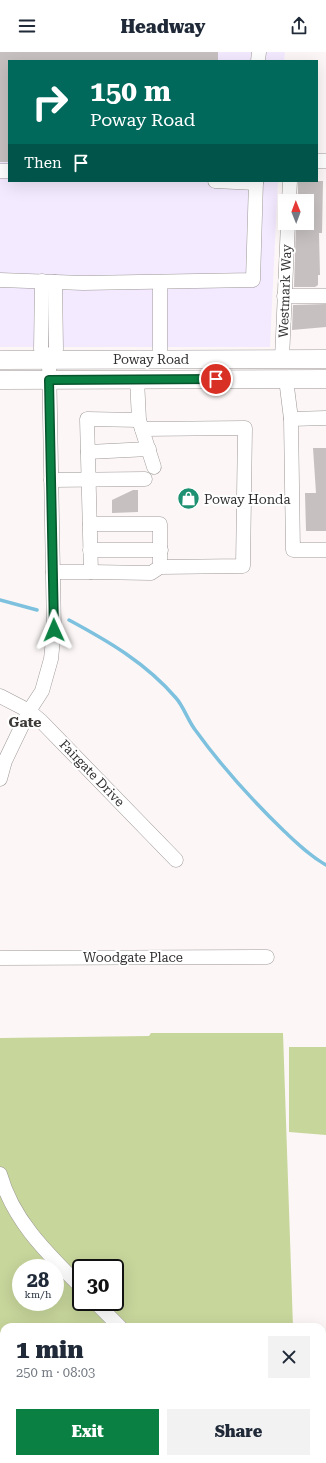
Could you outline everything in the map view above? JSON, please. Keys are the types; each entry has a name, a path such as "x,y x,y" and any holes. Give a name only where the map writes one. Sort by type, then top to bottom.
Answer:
{"main road":[{"path":"202,379 225,373 276,372 280,368 282,359"},
{"name":"Poway Road","path":"0,360 326,359"},
{"path":"286,379 294,370 297,369 326,369"},
{"name":"Poway Road","path":"0,380 326,379"}],"street":[{"path":"0,280 49,282 160,282 252,280 256,182"},
{"path":"289,194 290,182"},
{"name":"Westmark Way","path":"282,359 288,230"},
{"path":"0,779 5,761 29,711 42,691 51,659 54,630 49,360 41,349 49,282"},
{"path":"160,282 160,359"},
{"path":"284,296 326,296"},
{"path":"137,379 141,424 154,467"},
{"path":"286,379 290,419 293,550 326,550"},
{"path":"290,419 326,418"},
{"path":"53,572 151,573 160,567 243,566 246,428 141,424 87,419 91,572"},
{"path":"88,452 149,449"},
{"path":"51,480 144,479"},
{"path":"90,524 160,524 160,567"},
{"path":"90,550 161,550"},
{"name":"Fairgate Drive","path":"0,696 29,711 67,745 176,860"},
{"name":"Woodgate Place","path":"0,958 267,957"},
{"path":"0,1174 8,1199 23,1223 72,1278"},
{"path":"104,1311 116,1323"}],"shaded area":[{"path":"0,52 285,52 284,60 8,60 8,182 278,182 270,347 0,347"}],"green space":[{"path":"151,1033 283,1033 293,1323 0,1323 0,1038 149,1036"},
{"path":"289,1047 326,1047 326,1135 289,1132"}],"building":[{"path":"0,52 218,52 218,60 8,60 8,162 0,162"},
{"path":"323,181 322,233 319,233 320,275 318,275 318,285 315,287 294,287 296,230 314,230 314,194 298,194 298,182"},
{"path":"326,304 326,327 292,330 293,305"},
{"path":"313,448 326,448 326,531 306,531 305,493 316,493"},
{"path":"133,490 138,490 138,512 112,513 112,500"}],"waterway":[{"path":"0,600 37,610"},
{"path":"69,620 126,654 139,663 164,685 179,702 193,727 238,783 294,841 309,854 326,865"}],"place":[{"name":"Poway Honda","path":"188,499"}],"district":[{"name":"Gate","path":"25,722"}],"route":[{"path":"54,630 49,380 216,379"}]}
